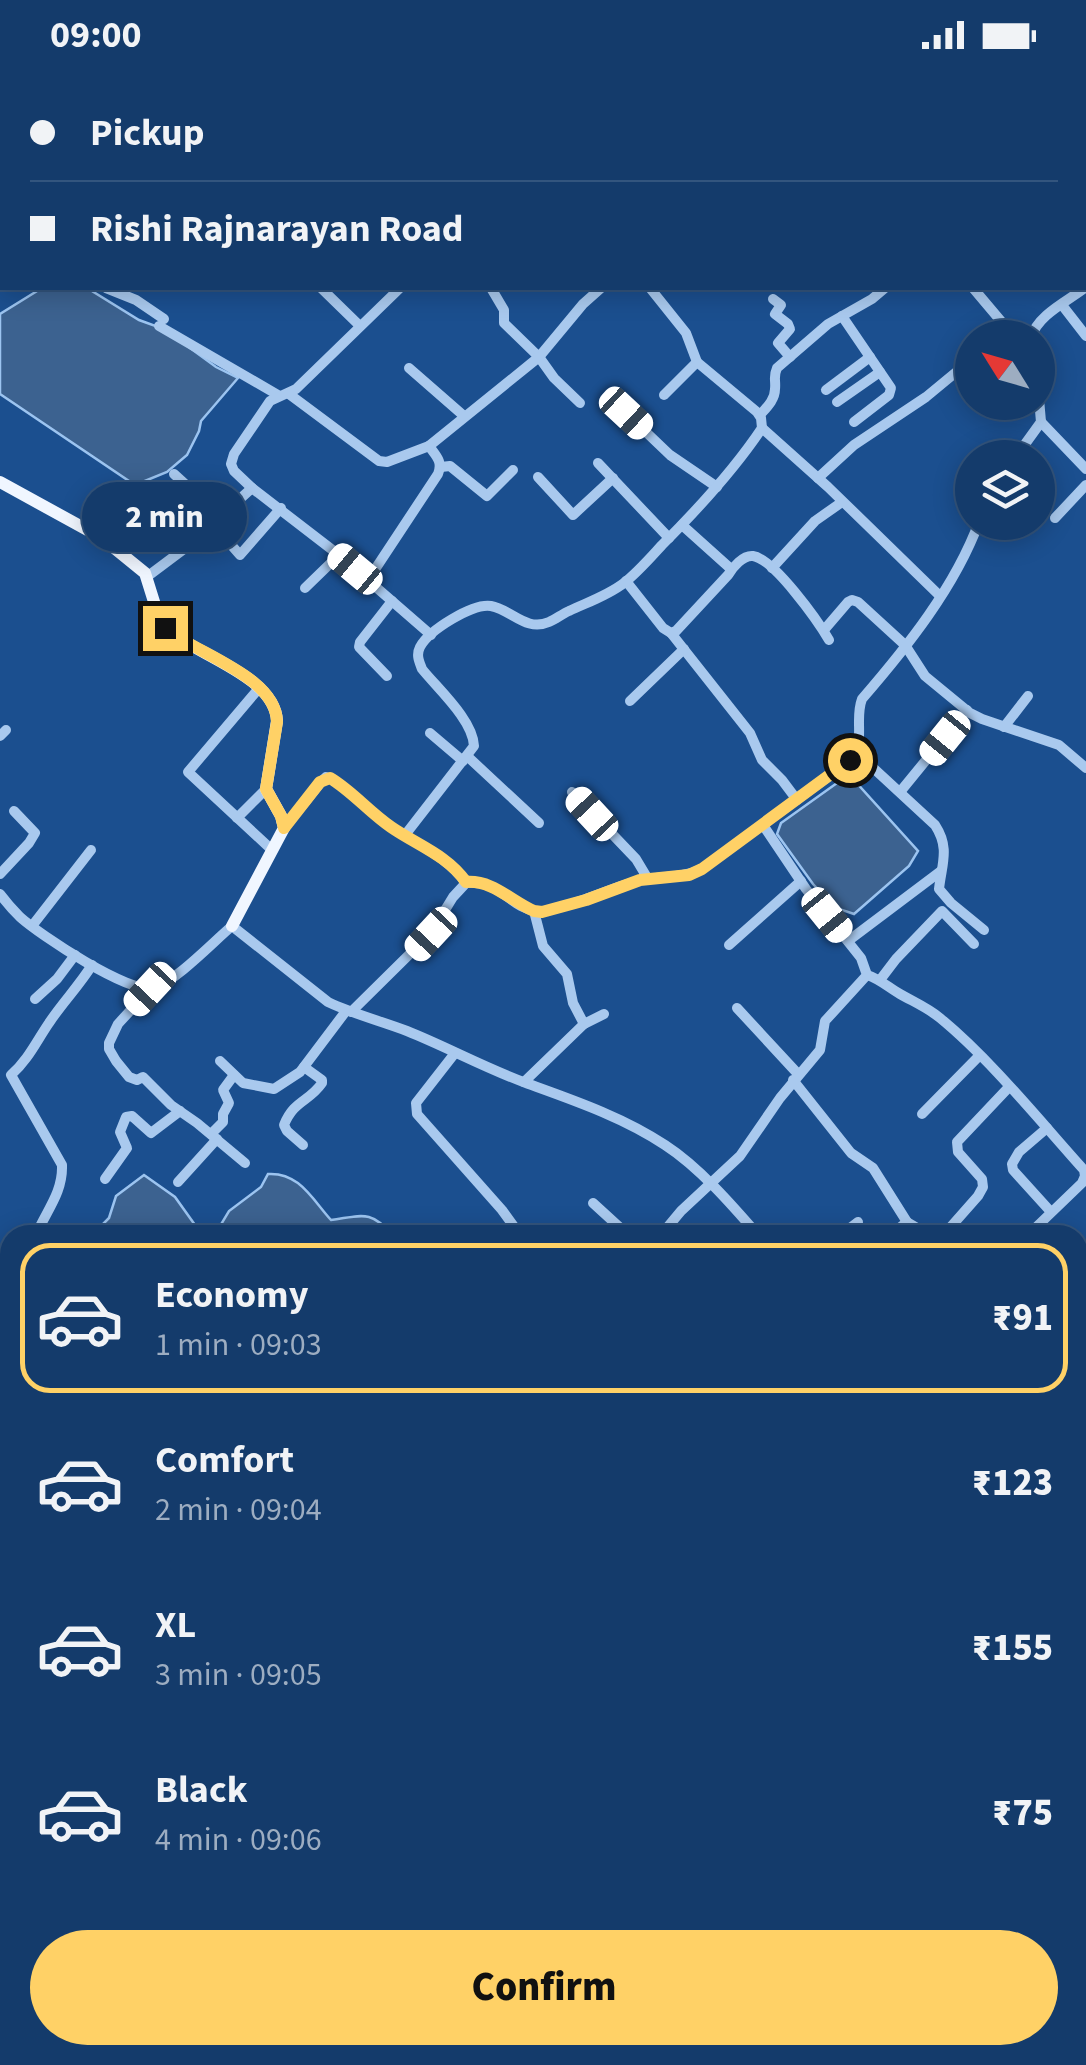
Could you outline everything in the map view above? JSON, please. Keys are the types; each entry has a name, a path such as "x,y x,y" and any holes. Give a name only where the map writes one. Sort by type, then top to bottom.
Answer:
{"main road":[{"path":"0,482 102,538 148,576 165,628 260,687 271,699 277,712 276,731 266,789 284,828 232,926"}],"street":[{"path":"111,290 136,300 161,323 284,395 378,461 387,462 428,446 499,391 539,357 599,290"},
{"path":"323,290 360,326"},
{"path":"398,290 284,395 270,402 231,464 234,472 252,488 339,555 431,635"},
{"path":"492,290 504,310 504,323 580,403"},
{"path":"652,290 686,333 696,362 760,415 762,428 940,596"},
{"path":"760,415 773,398 776,371 842,316 883,290"},
{"path":"975,290 996,320"},
{"path":"1042,320 1083,290"},
{"path":"773,299 781,305 775,314 790,329 778,344 790,357"},
{"path":"1062,305 1086,336"},
{"path":"842,316 891,388 890,395 854,422"},
{"path":"826,390 870,358"},
{"path":"664,395 696,362"},
{"path":"409,368 464,416"},
{"path":"836,402 880,372"},
{"path":"818,478 854,445 955,374"},
{"path":"626,413 670,455 717,487"},
{"path":"1030,440 1041,422 1086,469"},
{"path":"405,835 474,746 464,720 418,659 418,650 431,635 467,611 489,605 520,621 538,624 610,593 717,487 762,428"},
{"path":"368,580 441,467 428,446"},
{"path":"598,463 669,538"},
{"path":"441,467 450,466 487,496 513,470"},
{"path":"174,474 216,519 240,555 281,508"},
{"path":"538,477 573,516 613,478"},
{"path":"1055,517 1086,485"},
{"path":"148,576 252,488"},
{"path":"772,568 812,524 842,502"},
{"path":"682,524 731,569"},
{"path":"220,1061 246,1084 270,1090 295,1076 349,1011 431,934 466,882 480,881 542,912 648,879 689,875 702,869 857,752 859,704 940,596 970,540"},
{"path":"304,588 339,555"},
{"path":"670,633 731,569 752,556 772,568 806,604 826,635 852,600 858,602 906,645 925,676 967,710 982,719 1059,745 1086,768"},
{"path":"626,581 750,733 762,760 797,800"},
{"path":"387,676 359,647 392,601"},
{"path":"630,701 684,649"},
{"path":"260,687 188,772 272,850"},
{"path":"1004,727 1028,696"},
{"path":"900,792 967,710"},
{"path":"430,733 539,822"},
{"path":"857,752 935,824 945,853 939,889 984,930"},
{"path":"284,828 320,782 330,778 391,827 441,857 466,882"},
{"path":"237,818 266,789"},
{"path":"572,792 636,858 648,879"},
{"path":"0,874 35,832 14,812"},
{"path":"763,824 861,958 868,974 941,1019 1084,1170 1084,1185 1038,1225"},
{"path":"32,926 91,850"},
{"path":"848,941 941,872"},
{"path":"729,945 801,881"},
{"path":"1,897 32,926 92,966 140,989 150,989"},
{"path":"534,911 543,946 567,974 572,1004 584,1024"},
{"path":"880,980 942,911 974,944"},
{"path":"245,1163 143,1078 129,1077 110,1048 118,1024 150,989 172,977 232,926 315,993 349,1011 406,1030 565,1096 659,1141 710,1184 749,1225"},
{"path":"35,999 75,955"},
{"path":"44,1225 56,1199 62,1165 5,1075 29,1056 92,966"},
{"path":"669,1225 740,1156 820,1050 826,1021 868,974"},
{"path":"737,1008 796,1077 852,1153 873,1168 912,1225"},
{"path":"524,1082 584,1024 604,1014"},
{"path":"455,1053 416,1102 416,1114 513,1225"},
{"path":"922,1114 980,1056"},
{"path":"304,1067 322,1083 291,1110 284,1125 304,1145"},
{"path":"178,1182 223,1122 228,1103 223,1090 234,1075"},
{"path":"952,1225 978,1196 983,1183 958,1152 960,1137 1009,1087"},
{"path":"105,1179 128,1148 120,1132 126,1117 132,1116 151,1133 180,1111"},
{"path":"1046,1128 1019,1152 1012,1164 1050,1212"},
{"path":"593,1202 617,1225"},
{"path":"854,1225 858,1222"},
{"path":"903,1225 907,1222"}],"water":[{"path":"39,290 90,290 139,320 164,329 238,378 201,421 187,455 167,472 135,485 0,394 0,314"},
{"path":"844,778 853,779 918,851 909,866 854,914 836,908 813,884 777,834 781,823"},
{"path":"268,1174 288,1177 331,1220 358,1216 383,1225 221,1225 229,1211 261,1187"},
{"path":"144,1175 175,1197 195,1225 102,1225 109,1218 116,1196"}],"route":[{"path":"165,628 254,682 271,699 277,722 266,789 284,828 320,782 330,778 391,827 441,857 466,882 490,885 534,911 586,900 640,880 689,875 702,869 850,760"}]}
